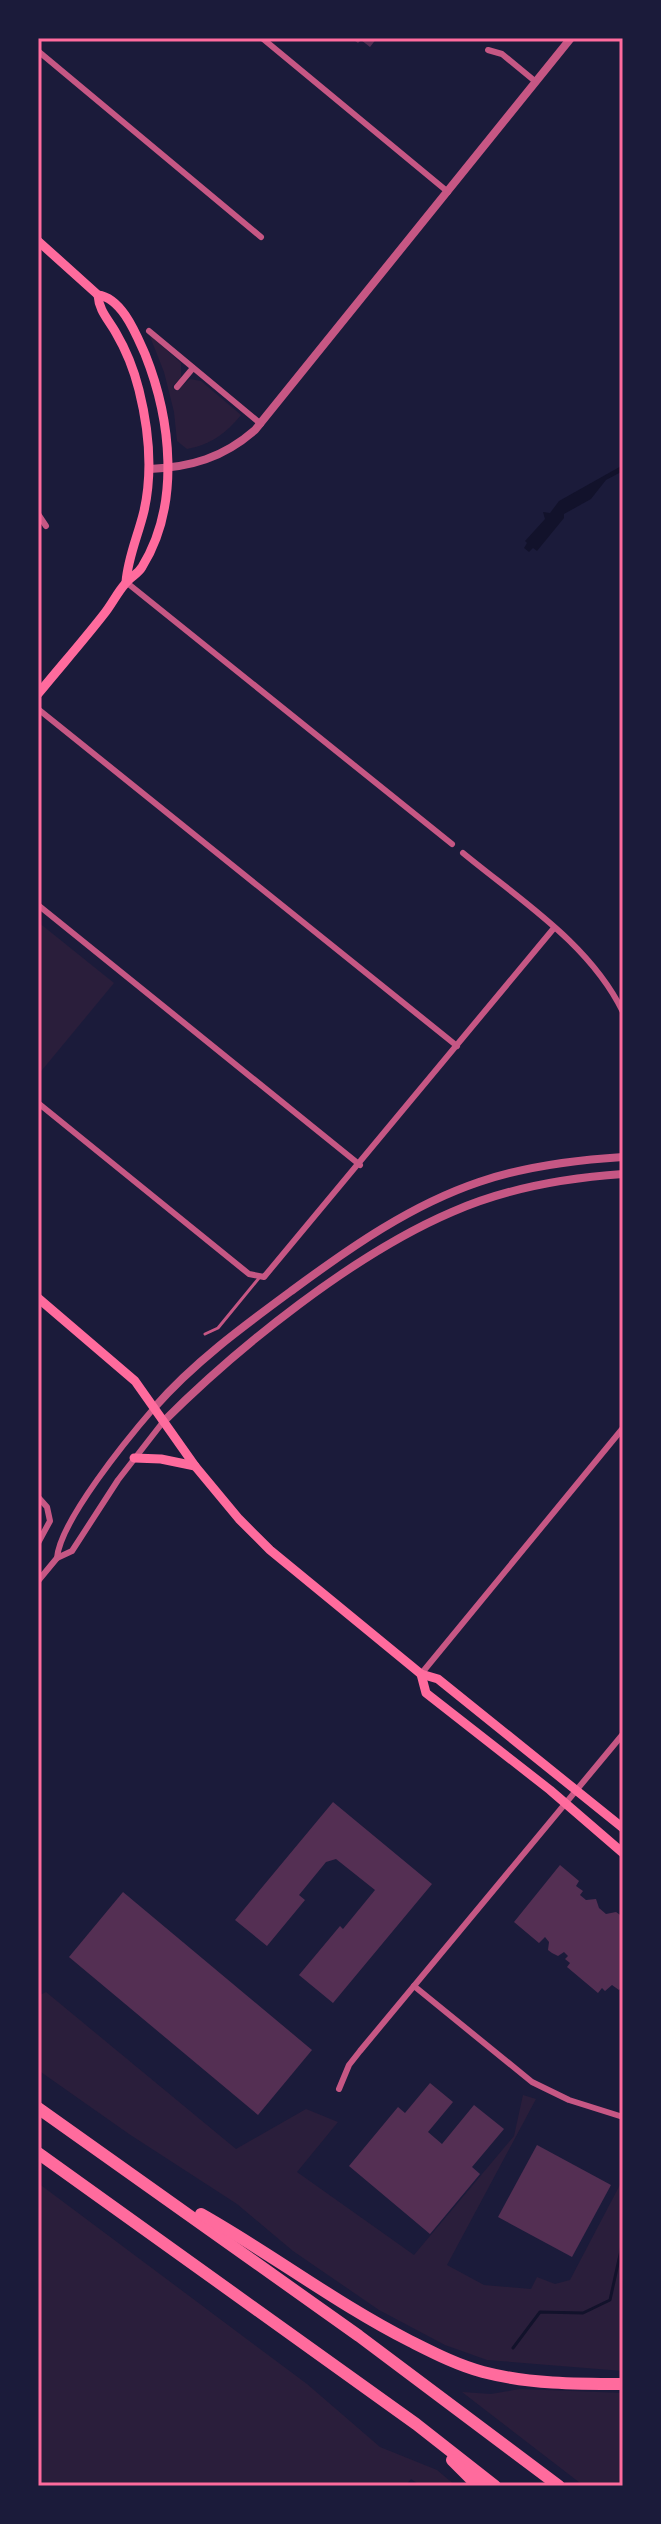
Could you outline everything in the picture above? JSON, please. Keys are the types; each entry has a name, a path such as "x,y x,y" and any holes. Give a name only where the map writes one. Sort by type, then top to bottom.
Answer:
{"highway":[{"path":"38,2108 359,2336 559,2486"},
{"path":"38,2153 416,2424 495,2486"},
{"path":"142,2181 246,2240 372,2322 448,2360 516,2379 623,2384"},
{"path":"416,2424 478,2486"}],"main road":[{"path":"38,241 98,295 109,297 125,316 155,380 165,420 168,468 161,520 141,569 126,582 105,613 38,694"},
{"path":"98,295 99,308 117,335 138,384 150,469 139,531 127,561 126,582"},
{"path":"38,1298 127,1373 195,1466 239,1519 270,1550 421,1674 438,1679 623,1828"},
{"path":"134,1458 161,1459 195,1466"},
{"path":"421,1674 426,1693 623,1853"}],"street":[{"path":"262,38 448,192"},
{"path":"150,469 194,465 230,450 261,424 571,38"},
{"path":"488,50 502,54 536,82"},
{"path":"38,51 261,237"},
{"path":"149,331 261,424"},
{"path":"177,387 193,368"},
{"path":"38,514 46,526"},
{"path":"126,582 452,844"},
{"path":"38,709 457,1046"},
{"path":"463,853 554,928 598,972 623,1012"},
{"path":"38,905 360,1165"},
{"path":"38,1103 249,1274 259,1278 269,1274 554,928"},
{"path":"57,1558 58,1542 112,1460 154,1408 217,1348 353,1247 449,1194 478,1182 570,1160 623,1157"},
{"path":"38,1581 57,1558 72,1551 134,1458 163,1422 209,1378 311,1297 405,1236 453,1211 533,1185 623,1174"},
{"path":"449,1194 453,1211"},
{"path":"421,1674 623,1428"},
{"path":"38,1543 50,1521 47,1507 40,1498"},
{"path":"339,2089 349,2065 623,1734"},
{"path":"414,1986 532,2082 569,2100 623,2117"}],"lane":[{"path":"205,1334 218,1328 259,1278"}],"shaded area":[{"path":"149,334 181,363 181,377 172,387 176,391 190,379 201,381 241,415 229,428 204,444 187,449 177,441 174,412 164,372"},
{"path":"623,465 623,471 606,480 591,499 564,514 537,551 533,548 529,552 524,548 525,541 545,519 543,512 550,513 559,501"},
{"path":"38,922 114,983 38,1075"},
{"path":"46,1992 236,2149 306,2109 338,2122 297,2172 414,2255 514,2136 523,2095 536,2099 447,2265 484,2285 531,2289 537,2277 555,2284 570,2280 623,2179 623,2371 487,2360 445,2345 379,2310 293,2251 237,2204 38,2070 38,1996"},
{"path":"38,2183 307,2384 380,2447 437,2470 456,2486 421,2486 411,2479 405,2486 38,2486"},
{"path":"520,2389 623,2393 623,2486 584,2486 462,2392 491,2394"}],"building":[{"path":"351,38 377,38 370,47 361,40 358,43"},
{"path":"333,1802 432,1884 333,2003 299,1975 375,1890 336,1859 326,1862 299,1895 305,1900 267,1946 235,1920"},
{"path":"560,1865 579,1881 576,1886 583,1891 580,1895 586,1900 596,1899 599,1908 606,1914 616,1912 623,1917 623,1985 619,1990 612,1985 598,1993 567,1967 570,1963 565,1959 568,1956 564,1952 558,1956 552,1953 548,1950 549,1942 545,1937 539,1943 514,1922"},
{"path":"123,1892 312,2050 258,2115 69,1957"},
{"path":"430,2083 453,2102 428,2132 442,2144 474,2105 504,2129 472,2167 480,2174 430,2234 349,2166 398,2107 405,2113"},
{"path":"537,2145 611,2185 572,2257 498,2217"}],"waterway":[{"path":"513,2348 540,2312 583,2313 610,2300 623,2241"}]}
